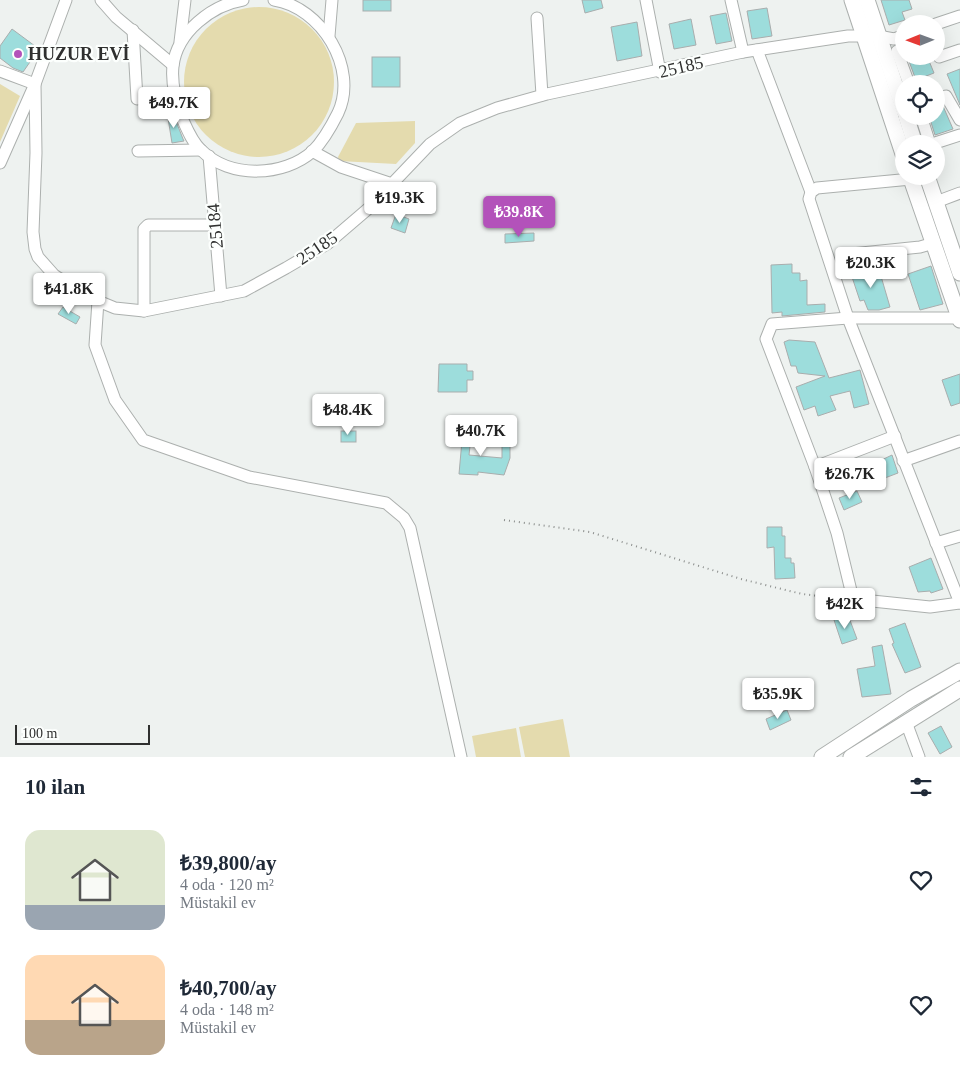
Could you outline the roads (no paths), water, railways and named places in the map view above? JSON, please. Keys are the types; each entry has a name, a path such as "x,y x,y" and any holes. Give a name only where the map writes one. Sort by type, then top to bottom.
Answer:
{"main road":[{"path":"852,0 895,91"},
{"path":"868,0 870,36 898,135"},
{"path":"914,185 960,318"},
{"path":"930,185 960,273"},
{"path":"822,757 911,699 960,671"},
{"path":"852,757 960,689"}],"street":[{"path":"0,163 35,84 66,0"},
{"path":"101,0 116,17 173,64"},
{"path":"180,47 185,0"},
{"path":"243,0 232,2 211,12 193,27 180,47 173,64 173,86 179,110 188,132 205,153 225,165 243,170 261,171 280,168 297,162 312,151 329,132 340,109 343,84 340,59 328,36 314,20 297,8 274,0"},
{"path":"328,36 332,0"},
{"path":"646,0 660,72"},
{"path":"731,0 743,52"},
{"path":"945,21 960,16"},
{"path":"537,18 542,96"},
{"path":"133,30 137,99"},
{"name":"25185","path":"35,84 36,153 32,232 35,249 44,266 54,275 86,296 115,308 144,312 244,291 327,244 369,208 430,144 460,123 497,108 542,96 660,72 743,52 848,36 895,39"},
{"path":"757,50 811,192"},
{"path":"945,55 960,50"},
{"path":"0,71 35,84"},
{"path":"945,96 960,120"},
{"path":"945,140 960,135"},
{"path":"138,150 205,153"},
{"path":"312,151 341,167 392,184"},
{"name":"25184","path":"205,153 215,225 221,296"},
{"path":"895,179 817,188 811,192 809,198 848,318 960,603 921,607 853,600 837,533 815,466 766,339 766,334 772,324 848,318 960,318"},
{"path":"936,202 960,194"},
{"path":"144,312 144,229 148,225 215,225"},
{"path":"842,254 920,247 934,243"},
{"path":"98,301 95,344 115,400 143,440 249,477 386,503 404,518 410,528 461,757"},
{"path":"815,466 894,436"},
{"path":"904,461 960,441"},
{"path":"936,543 960,536"},
{"path":"906,722 919,757"}],"place":[{"name":"HUZUR EVİ","path":"18,54"}]}
